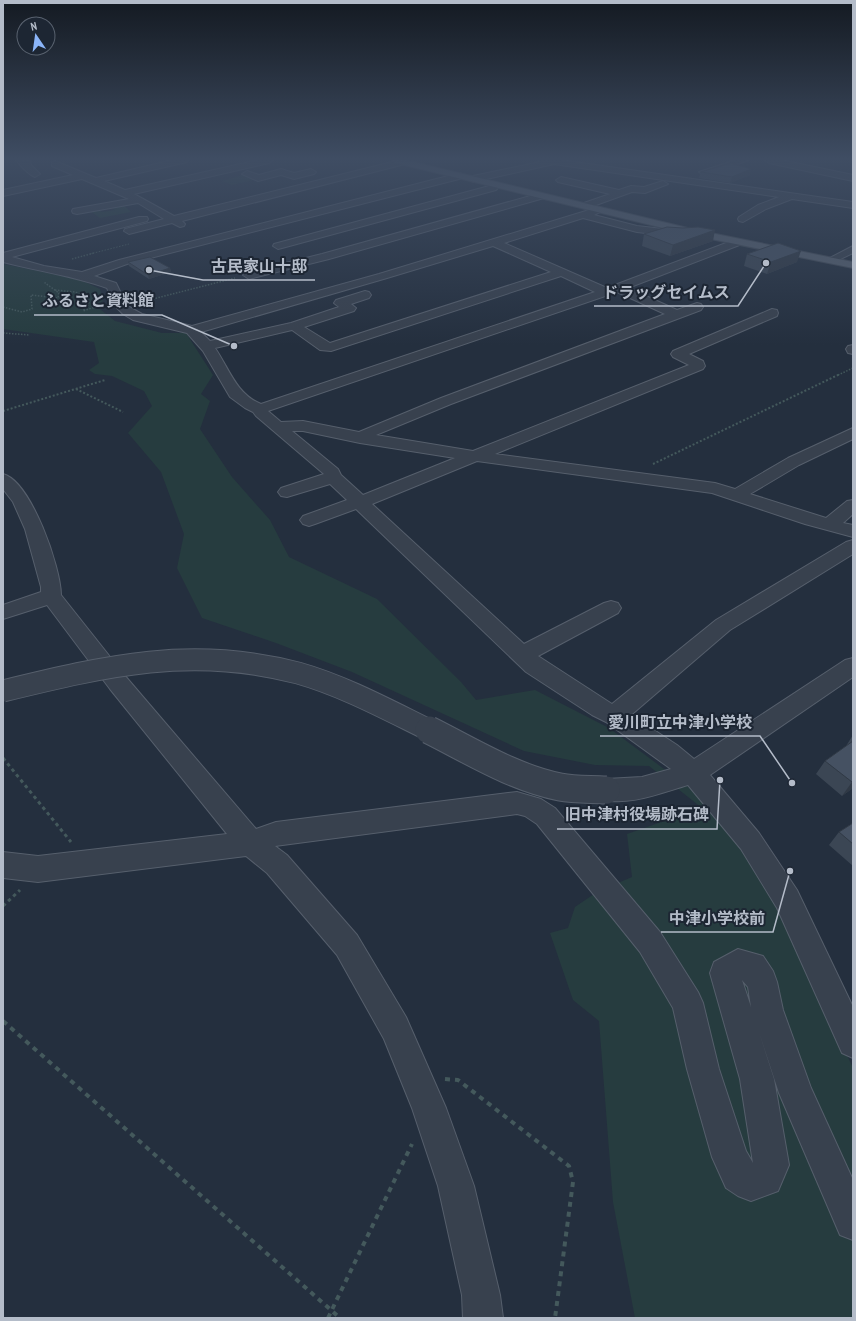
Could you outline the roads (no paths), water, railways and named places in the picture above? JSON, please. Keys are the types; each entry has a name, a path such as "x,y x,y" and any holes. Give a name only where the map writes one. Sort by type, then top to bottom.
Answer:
{"main road":[{"path":"635,222 853,264"}],"street":[{"path":"121,222 128,227"},
{"path":"128,227 142,222"},
{"path":"3,257 128,227 162,222"},
{"path":"176,222 187,228 190,228"},
{"path":"83,276 123,262 281,222"},
{"path":"278,246 372,222"},
{"path":"249,275 317,259 448,222"},
{"path":"3,257 43,269 83,276 112,286 124,307 138,317 192,330 377,273 493,242 553,222"},
{"path":"618,222 635,228 655,232 696,233"},
{"path":"215,228 228,235"},
{"path":"493,242 563,272 677,315"},
{"path":"192,330 212,354 229,386 254,407 260,409 495,333 738,242"},
{"path":"832,260 853,249"},
{"path":"493,256 511,250"},
{"path":"294,326 325,347 331,347 563,272"},
{"path":"206,346 294,326 350,308 340,302 426,276"},
{"path":"360,438 371,431 446,401 698,307"},
{"path":"311,517 361,502 698,366 698,364 673,352 721,332 770,316"},
{"path":"561,406 576,415"},
{"path":"260,409 261,413 332,473 333,477 534,666 668,752 693,773 750,842 787,899 853,1042"},
{"path":"278,426 303,426 360,438 478,456 715,488 829,525 853,531"},
{"path":"737,495 768,475 853,433"},
{"path":"286,492 333,477"},
{"path":"3,479 22,500 29,514 51,587 51,596 118,683 251,843 277,864 347,945 395,1028 430,1108 456,1186 481,1295 483,1318"},
{"path":"829,525 853,505"},
{"path":"614,716 723,625 853,546"},
{"path":"3,612 51,596"},
{"path":"522,654 600,610"},
{"path":"3,691 85,671 136,662 192,658 239,660 283,669 343,690 508,769 561,786 606,790 642,788 693,773 853,666"},
{"path":"3,865 38,869 251,843 276,834 517,804 532,807 546,816 650,942 687,1003 703,1069 730,1157 738,1175 751,1183 765,1178 771,1165 757,1078 725,973 738,964 752,967 762,982 767,1010 796,1093 853,1222"}],"place":[{"name":"ドラッグセイムス","path":"766,263"},
{"name":"古民家山十邸","path":"149,270"},
{"name":"ふるさと資料館","path":"234,346"},
{"name":"旧中津村役場跡石碑","path":"720,780"},
{"name":"愛川町立中津小学校","path":"792,783"},
{"name":"中津小学校前","path":"790,871"}]}
